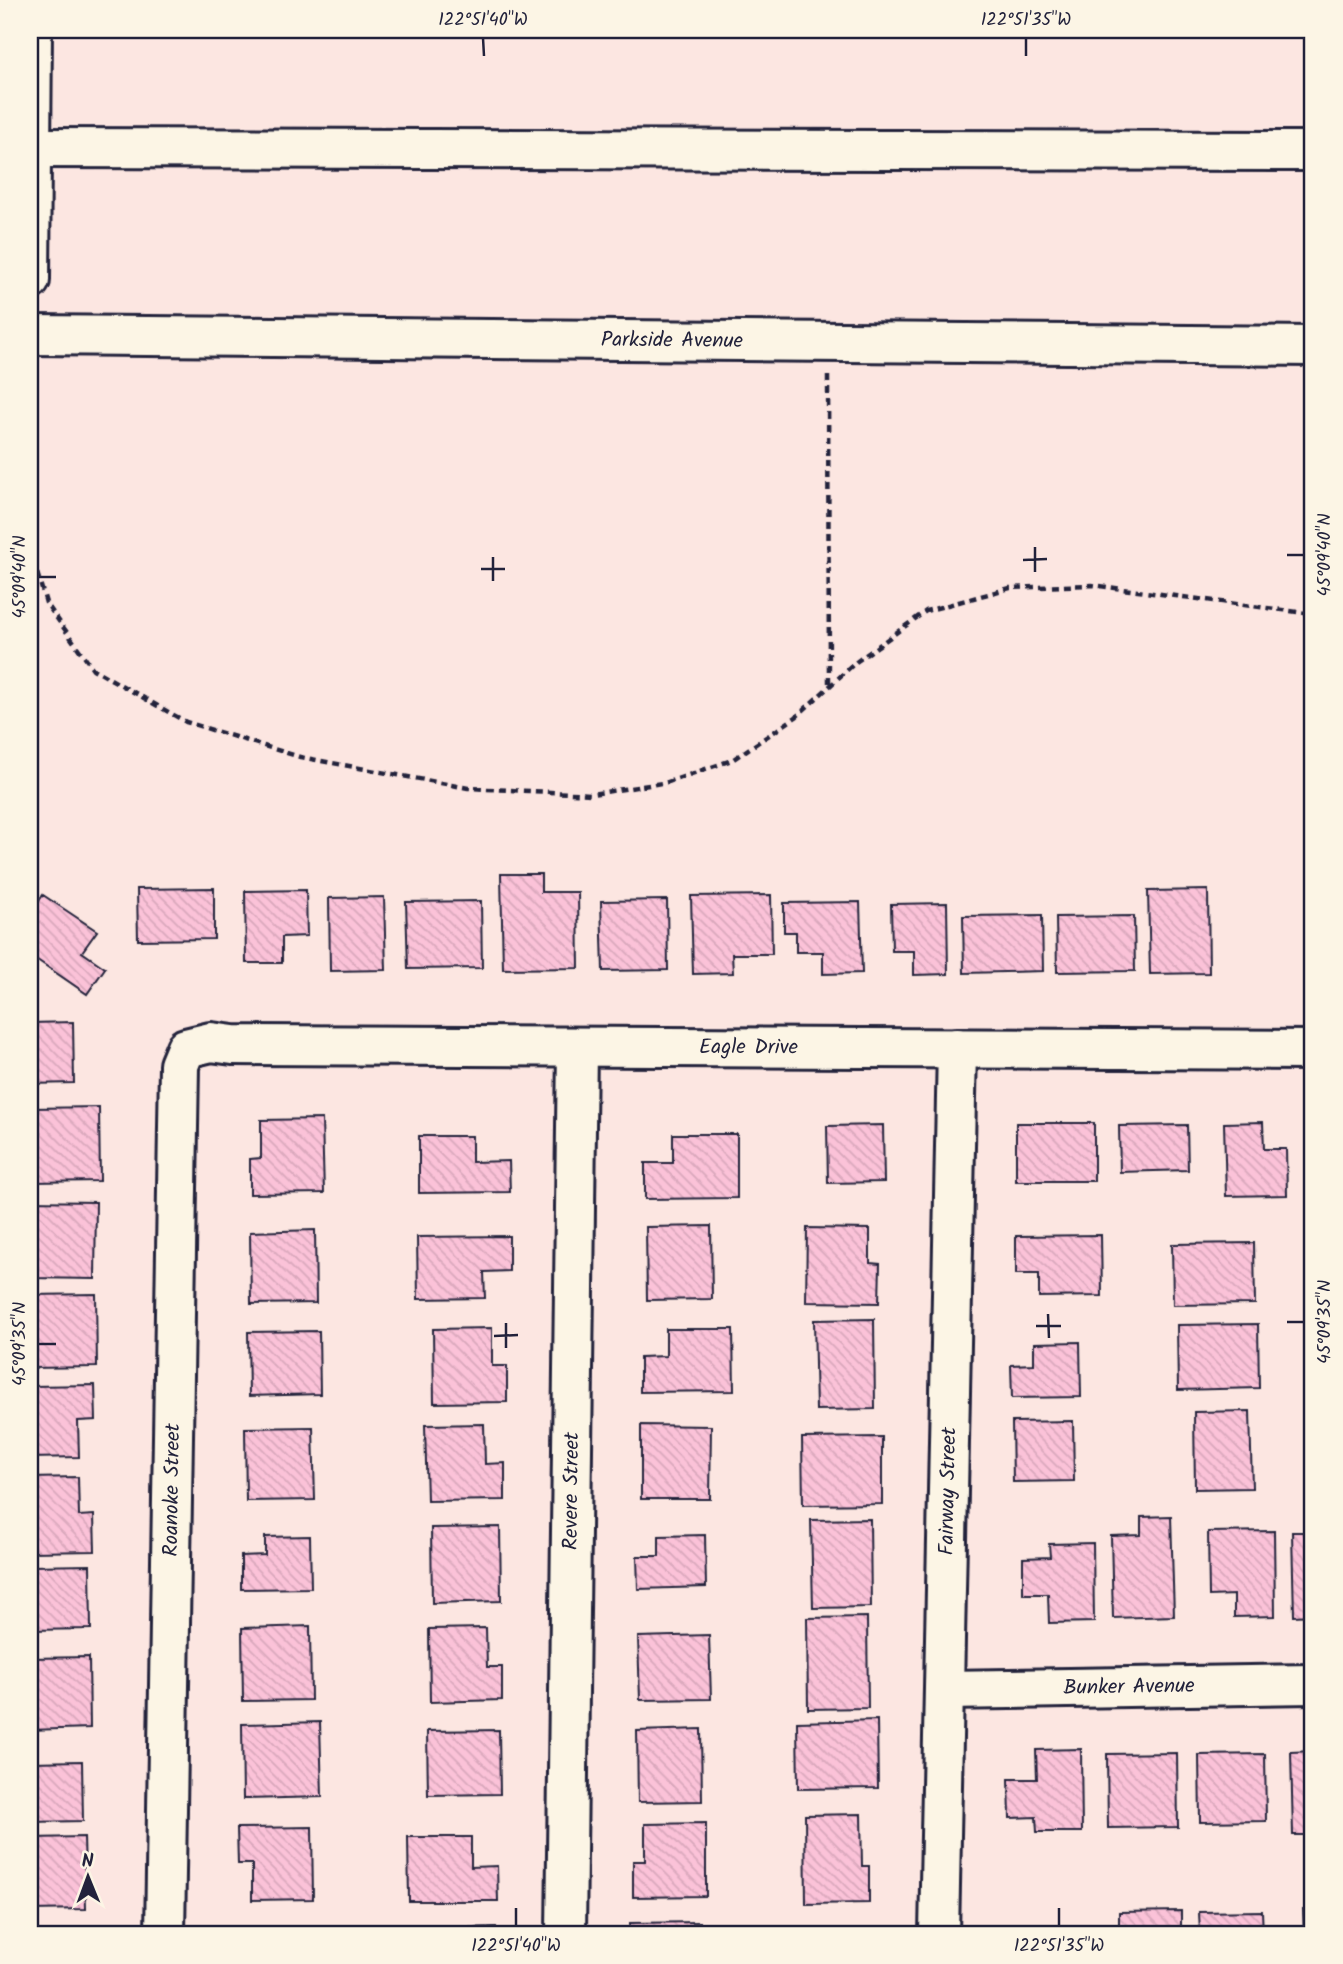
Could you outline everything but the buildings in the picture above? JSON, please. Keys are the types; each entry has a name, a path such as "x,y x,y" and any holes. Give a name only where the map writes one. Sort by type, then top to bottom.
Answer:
{"street":[{"path":"30,280 32,30"},
{"path":"31,148 1313,151"},
{"name":"Parkside Avenue","path":"30,335 1313,346"},
{"name":"Eagle Drive","path":"186,1048 211,1042 233,1045 1313,1050"},
{"name":"Revere Street","path":"566,1934 577,1047"},
{"name":"Roanoke Street","path":"165,1934 178,1075 186,1048"},
{"name":"Fairway Street","path":"939,1934 957,1048"},
{"name":"Bunker Avenue","path":"945,1690 1313,1685"}],"path":[{"path":"828,342 829,686"},
{"path":"30,362 33,559 46,603 93,669 187,722 300,757 456,785 592,794 668,782 732,760 796,717 856,662 926,611 1010,588 1091,585 1313,614"}]}
